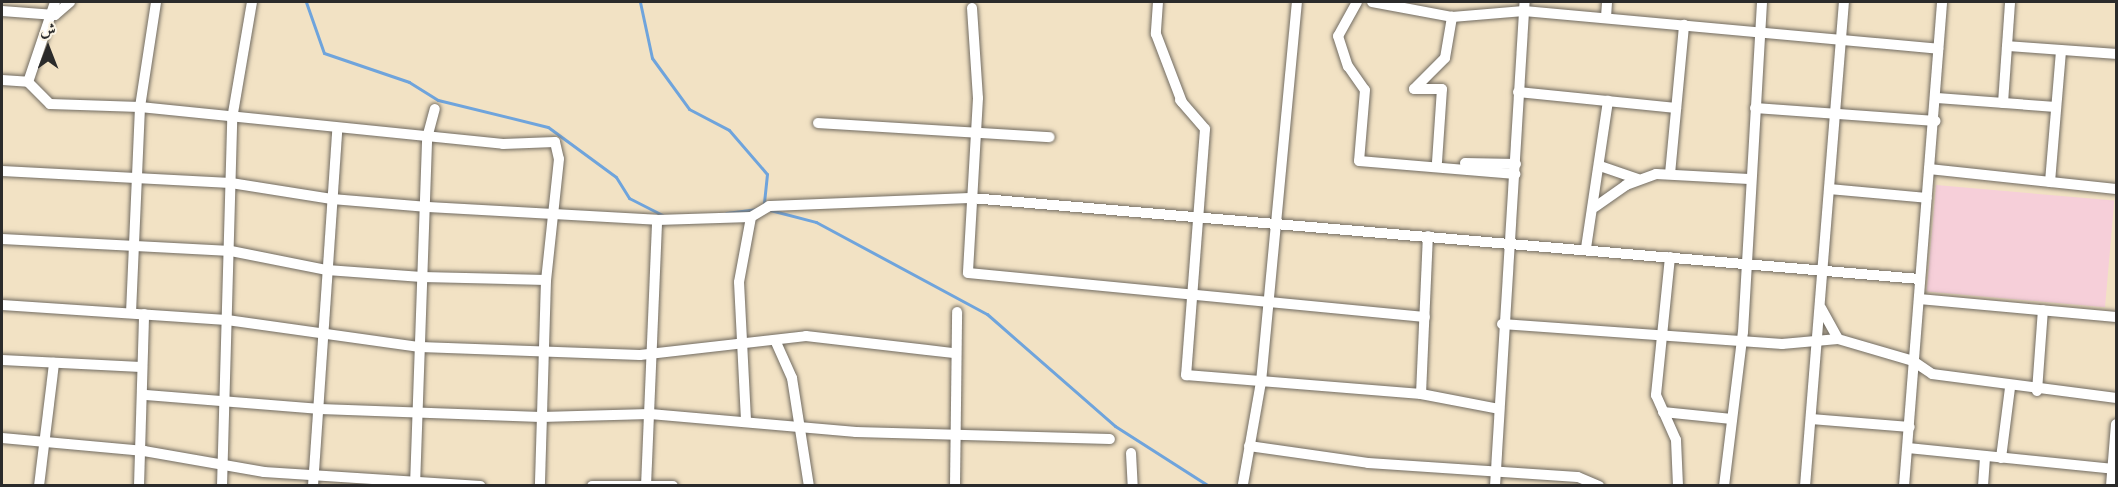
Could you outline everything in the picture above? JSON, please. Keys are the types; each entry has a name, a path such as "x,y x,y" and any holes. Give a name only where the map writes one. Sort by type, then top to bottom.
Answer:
{"street":[{"path":"28,82 55,15 55,2"},
{"path":"2,11 55,15 70,2"},
{"path":"131,313 136,244 140,107 156,2"},
{"path":"222,486 222,403 231,250 232,119 252,2"},
{"path":"1158,2 1156,34 1181,101 1205,129 1202,222 1190,296 1186,375 1421,394 1498,409"},
{"path":"1243,484 1261,382 1297,2"},
{"path":"1357,2 1338,36 1348,66 1365,90 1359,161"},
{"path":"1372,2 1452,17 1525,6 1606,17 1938,49"},
{"path":"1606,17 1607,2"},
{"path":"1724,486 1741,341 1749,179 1762,2"},
{"path":"1805,486 1839,40 1844,2"},
{"path":"1904,486 1929,169 1936,121 1942,2"},
{"path":"2003,103 2010,2"},
{"path":"1495,486 1502,324 1525,6"},
{"path":"972,8 978,98 974,132 968,273 1190,296 1268,300 1425,317"},
{"path":"1437,162 1442,89 1414,89 1445,58 1452,17"},
{"path":"1670,174 1684,25"},
{"path":"2007,46 2116,54"},
{"path":"2050,182 2061,50"},
{"path":"2,80 28,82 50,104 140,107 232,119 427,138 555,142 556,214 546,280 542,350 540,486"},
{"path":"1518,92 1676,108"},
{"path":"1937,98 2056,107"},
{"path":"1586,248 1595,207 1608,101"},
{"path":"1755,108 1936,121"},
{"path":"415,484 422,278 428,207 427,138 435,109"},
{"path":"818,123 1050,137"},
{"path":"313,481 320,409 322,337 337,130"},
{"path":"1359,161 1437,162 1515,169"},
{"path":"1359,161 1515,169"},
{"path":"1600,166 1638,179"},
{"path":"1929,169 2116,189"},
{"path":"2,171 231,183 332,200 657,220 751,217 769,206 971,198 1202,222 1586,248 1746,262 1822,273 1920,279"},
{"path":"1595,207 1638,179 1670,174 1749,179"},
{"path":"1829,189 1927,198"},
{"path":"747,420 739,282 751,217"},
{"path":"646,484 657,220"},
{"path":"1421,394 1428,236"},
{"path":"2,239 231,250 327,270 422,278 546,280"},
{"path":"1670,257 1665,335 1655,387 1662,412 1676,440 1678,486"},
{"path":"1919,299 2116,317"},
{"path":"2,305 228,320 322,337 420,346 653,354 806,336 954,353"},
{"path":"1820,307 1838,339"},
{"path":"2037,391 2043,310"},
{"path":"955,486 953,435 957,312"},
{"path":"139,486 144,451 146,395 141,367 144,314"},
{"path":"1502,324 1800,344 1818,339 1838,339 1913,361 1932,374 2010,388 2116,398"},
{"path":"775,340 792,378 809,486"},
{"path":"2,360 141,367"},
{"path":"39,486 54,363"},
{"path":"2001,458 2010,388"},
{"path":"146,395 222,403 320,409 541,417 650,414 799,423 856,432 1110,439"},
{"path":"1662,412 1732,419"},
{"path":"1811,418 1910,427"},
{"path":"2110,486 2114,468 2116,424"},
{"path":"2,438 45,440 144,451 313,481 481,486"},
{"path":"1249,446 1368,464 1578,477 1599,486"},
{"path":"1908,448 2114,468"},
{"path":"1131,453 1133,486"},
{"path":"1983,486 1985,456"},
{"path":"592,486 646,484 673,486"}],"shaded area":[{"path":"1936,185 2114,201 2105,307 1927,292"}],"waterway":[{"path":"306,2 324,53 409,82 438,100 548,127 616,177 629,198 663,215"},
{"path":"640,2 652,58 689,109 729,130 767,174 764,204"},
{"path":"726,213 758,209"},
{"path":"770,210 816,222 987,314 1115,426 1209,486"}]}
